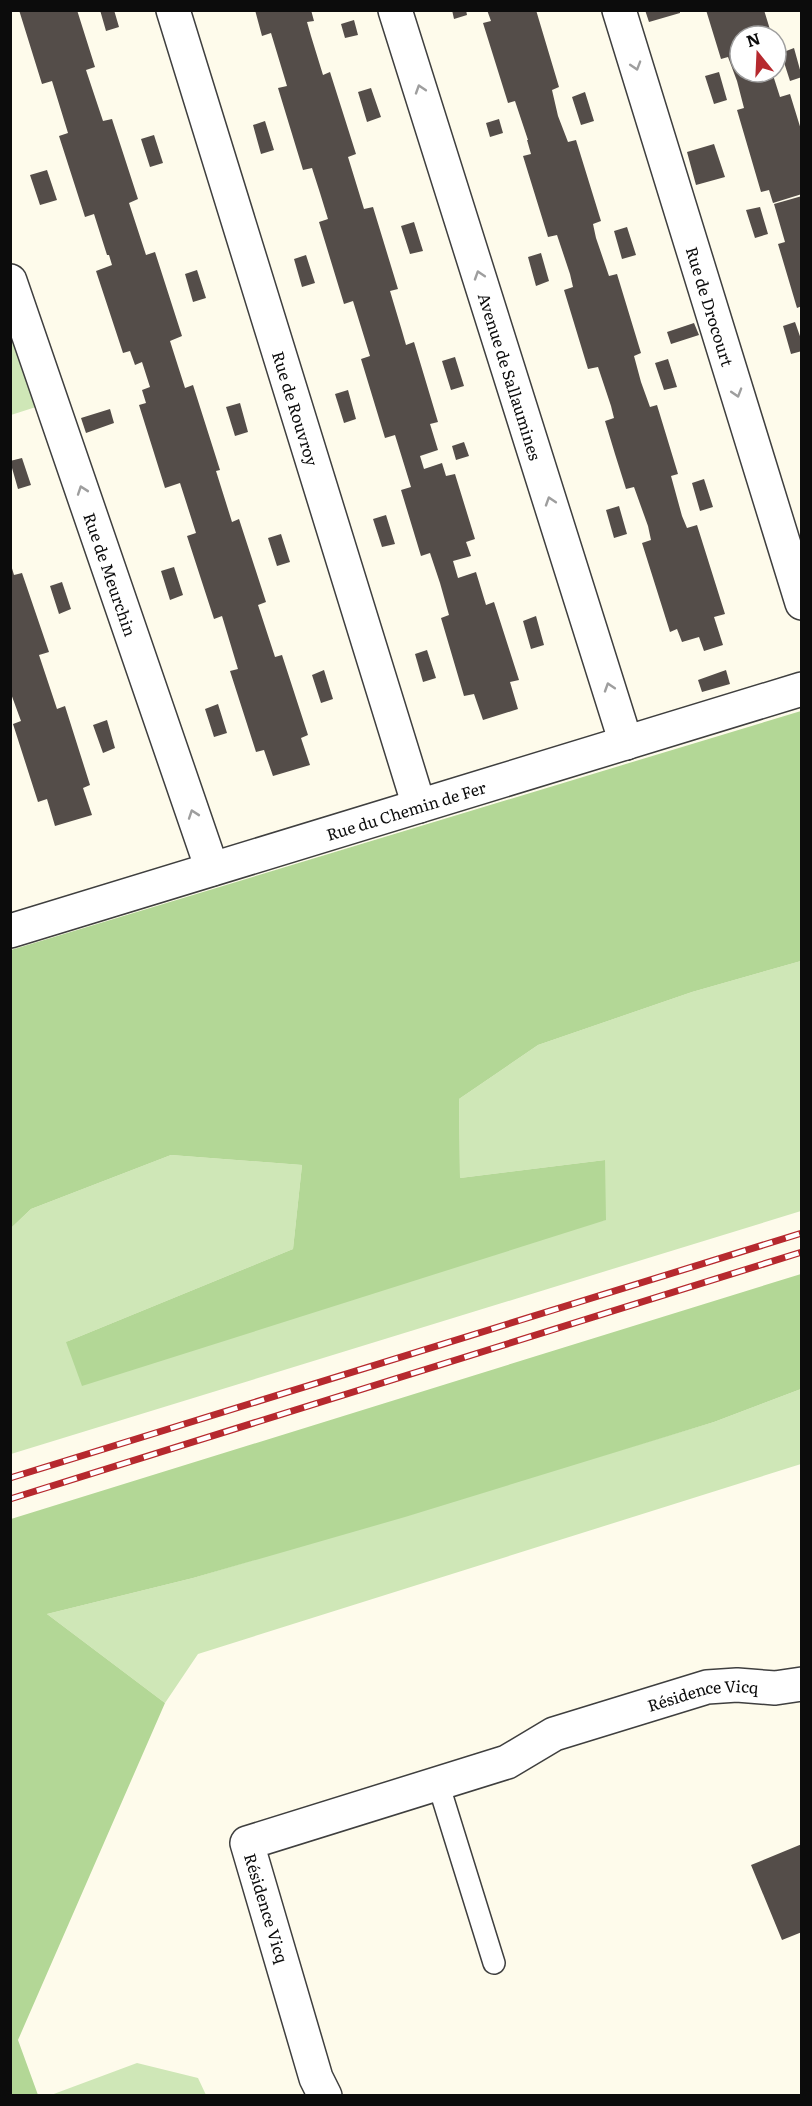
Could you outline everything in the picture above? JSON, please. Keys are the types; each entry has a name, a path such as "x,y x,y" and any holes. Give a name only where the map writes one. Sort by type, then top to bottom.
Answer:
{"street":[{"name":"Rue de Rouvroy","path":"173,10 419,806"},
{"name":"Avenue de Sallaumines","path":"395,10 626,743"},
{"name":"Rue de Drocourt","path":"619,10 801,603"},
{"name":"Rue de Meurchin","path":"10,281 212,869"},
{"name":"Rue du Chemin de Fer","path":"10,931 801,689"},
{"name":"Résidence Vicq","path":"325,2096 316,2078 247,1843 507,1762 554,1734 707,1687 737,1685 775,1688 801,1684"}],"lane":[{"path":"438,1783 494,1963"}],"green space":[{"path":"10,326 39,406 11,415 10,415"},
{"path":"801,711 801,961 692,992 538,1045 459,1099 460,1178 605,1160 606,1220 82,1386 66,1342 293,1249 302,1165 171,1155 31,1209 11,1228 11,950"},
{"path":"801,961 801,1211 11,1454 11,1228 31,1209 171,1155 302,1165 293,1249 66,1342 605,1220 605,1160 460,1178 459,1099 538,1045 692,992"},
{"path":"801,1274 801,1389 714,1422 405,1517 193,1578 47,1614 165,1703 18,2040 38,2095 11,2095 11,1519"},
{"path":"801,1389 801,1464 198,1654 165,1703 47,1614 193,1578 714,1422"},
{"path":"137,2063 198,2078 206,2095 51,2095"}],"building":[{"path":"19,10 77,10 95,67 86,70 103,121 112,119 138,199 129,203 146,255 155,252 182,336 170,341 185,388 193,385 220,470 216,471 232,522 239,519 266,602 258,605 275,657 282,655 308,735 301,738 310,765 273,776 264,750 256,752 230,671 238,669 222,616 214,619 187,536 196,533 180,483 165,488 139,405 146,403 142,390 150,387 142,362 135,365 130,351 123,353 96,271 112,265 109,255 107,255 94,214 85,217 59,136 68,133 52,81 42,84"},
{"path":"100,10 114,10 119,27 106,31"},
{"path":"255,10 311,10 314,21 307,22 323,75 330,72 356,154 348,157 364,209 373,207 398,289 390,291 406,345 414,342 438,422 430,424 438,450 420,456 424,469 442,463 446,476 455,474 475,539 466,542 471,556 453,561 458,578 476,572 486,605 494,602 519,680 510,682 518,709 483,720 474,694 464,696 441,618 449,615 440,583 430,553 421,556 401,490 411,487 395,435 385,438 361,359 370,356 353,301 344,304 319,222 328,219 312,168 303,170 278,88 287,86 271,33 262,36"},
{"path":"452,10 466,10 467,15 454,19"},
{"path":"487,10 536,10 559,87 552,90 558,116 568,142 576,140 601,221 593,224 596,238 609,276 617,274 641,353 634,356 641,382 650,407 657,405 678,474 671,476 682,516 687,528 697,525 725,614 714,617 723,645 704,651 699,637 682,642 677,629 670,632 642,543 651,540 648,526 634,487 626,489 605,421 614,418 598,367 588,369 564,290 573,287 570,274 557,235 548,237 523,156 531,154 528,140 515,101 508,103 483,23 491,21"},
{"path":"645,10 680,10 680,13 649,22"},
{"path":"706,10 764,10 768,24 728,24 728,57 721,59"},
{"path":"354,20 358,35 345,38 341,24"},
{"path":"794,48 802,77 790,81 788,75 788,50"},
{"path":"719,72 727,100 714,104 705,76"},
{"path":"738,84 776,84 780,97 790,94 802,133 802,194 773,203 769,190 761,192 737,110 744,108"},
{"path":"371,88 381,117 367,122 358,92"},
{"path":"585,92 594,121 581,125 572,97"},
{"path":"499,119 503,133 490,137 486,123"},
{"path":"265,121 274,150 261,154 253,125"},
{"path":"154,135 163,163 150,167 141,139"},
{"path":"714,144 725,177 696,185 687,152"},
{"path":"47,170 57,200 40,205 30,175"},
{"path":"802,196 802,306 797,308 778,244 785,242 774,204"},
{"path":"760,207 768,234 755,238 746,210"},
{"path":"414,222 423,251 410,254 401,226"},
{"path":"627,227 636,255 622,259 614,231"},
{"path":"541,253 549,281 536,286 528,257"},
{"path":"306,255 315,283 302,287 294,259"},
{"path":"197,270 206,298 193,302 185,274"},
{"path":"795,322 802,342 802,351 791,354 783,326"},
{"path":"694,323 699,335 671,344 667,332"},
{"path":"455,357 464,386 451,390 442,361"},
{"path":"668,359 677,387 664,390 655,363"},
{"path":"348,390 356,419 344,423 335,394"},
{"path":"240,403 248,432 235,436 226,407"},
{"path":"110,409 114,423 86,433 81,418"},
{"path":"464,442 469,456 456,460 452,446"},
{"path":"22,458 31,485 18,489 10,461"},
{"path":"704,479 713,507 700,511 692,483"},
{"path":"619,506 627,534 614,538 606,510"},
{"path":"386,515 395,544 382,547 373,519"},
{"path":"281,534 290,562 277,566 268,538"},
{"path":"11,565 14,575 22,573 49,652 39,655 57,709 65,706 90,785 83,788 92,815 55,826 47,799 38,802 13,724 21,721 10,691"},
{"path":"174,567 183,595 170,600 161,571"},
{"path":"62,582 71,609 59,614 50,586"},
{"path":"536,616 544,645 531,649 523,621"},
{"path":"427,650 436,678 423,682 415,654"},
{"path":"324,670 333,699 321,703 312,675"},
{"path":"726,670 730,684 702,692 698,680"},
{"path":"218,704 227,733 214,737 205,709"},
{"path":"107,720 115,748 103,753 93,725"},
{"path":"802,1844 802,1932 782,1940 751,1865"}],"railway":[{"path":"10,1478 802,1233"},
{"path":"10,1499 802,1252"}]}
